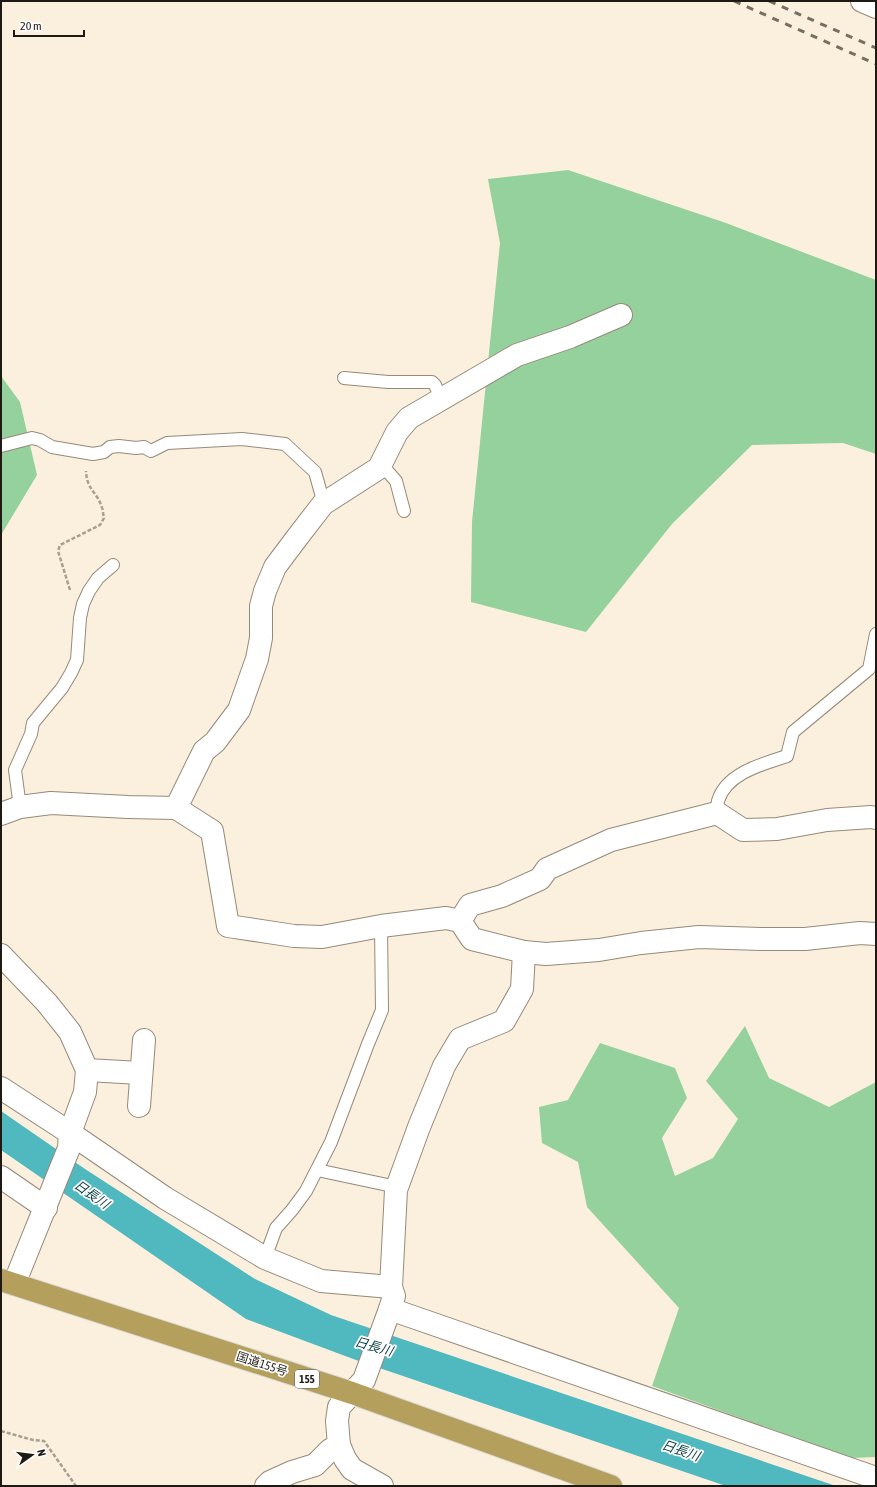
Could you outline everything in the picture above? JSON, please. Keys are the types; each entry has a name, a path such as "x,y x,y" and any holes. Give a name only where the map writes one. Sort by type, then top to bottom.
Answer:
{"highway":[{"name":"国道155号","path":"8,1282 358,1387 611,1486"}],"street":[{"path":"862,1 876,7"},
{"path":"176,808 204,752 215,742 238,710 257,659 261,638 261,606 265,591 275,567 324,504 379,468 397,432 409,418 517,355 570,337 621,314"},
{"path":"10,810 50,803 176,808 212,831 228,926 294,936 322,937 381,926 446,918 460,921 472,939 524,952 554,954 599,950 641,943 699,937 805,939 860,933 876,934"},
{"path":"460,921 470,905 502,896 540,879 547,869 611,840 717,813 743,830 777,829 827,820 871,817 876,818"},
{"path":"382,1486 352,1469 339,1445 337,1421 339,1407 358,1387 390,1310 394,1296 391,1287 397,1188 419,1127 444,1066 460,1039 504,1021 522,989 524,952"},
{"path":"1,955 47,1003 70,1032 88,1070 85,1092 46,1208 8,1282"},
{"path":"139,1106 140,1073 144,1040"},
{"path":"88,1070 140,1073"},
{"path":"1,1088 70,1140 265,1258 321,1281 391,1287"},
{"path":"1,1177 46,1208"},
{"path":"390,1310 876,1478"},
{"path":"266,1486 270,1482 292,1472 315,1465 330,1450 339,1445"}],"lane":[{"path":"344,378 388,382 432,382 435,385 441,399"},
{"path":"1,446 32,438 52,446 93,454 104,452 110,447 144,447 150,451 167,443 242,439 285,444 315,472 324,504"},
{"path":"381,464 396,481 404,511"},
{"path":"10,810 15,770 31,734 33,723 62,688 77,660 80,618 83,604 89,591 98,578 112,565"},
{"path":"717,813 718,801 723,790 736,777 757,766 787,756 793,732 869,668 876,634"},
{"path":"265,1258 276,1228 306,1191 331,1142 382,1010 381,926"},
{"path":"317,1170 397,1188"}],"path":[{"path":"80,618 77,614 58,551 60,545 100,525 104,518 101,505 86,480 85,469 89,453"},
{"path":"1,1431 33,1440 44,1441 76,1486"}],"green space":[{"path":"568,170 726,223 876,280 876,454 843,443 752,445 672,524 586,632 471,602 472,522 500,243 488,179"},
{"path":"1,376 20,402 37,475 1,535"},
{"path":"745,1026 769,1078 829,1107 876,1082 876,1457 851,1458 652,1386 679,1308 587,1207 578,1162 542,1143 539,1107 568,1100 600,1043 675,1068 687,1098 662,1138 675,1176 713,1158 738,1119 706,1081"}],"water":[{"name":"日長川","path":"1,1111 85,1169 255,1279 331,1315 836,1486 726,1486 356,1360 246,1319 1,1150"}],"railway":[{"path":"734,1 876,64"},
{"path":"769,1 876,48"}]}
